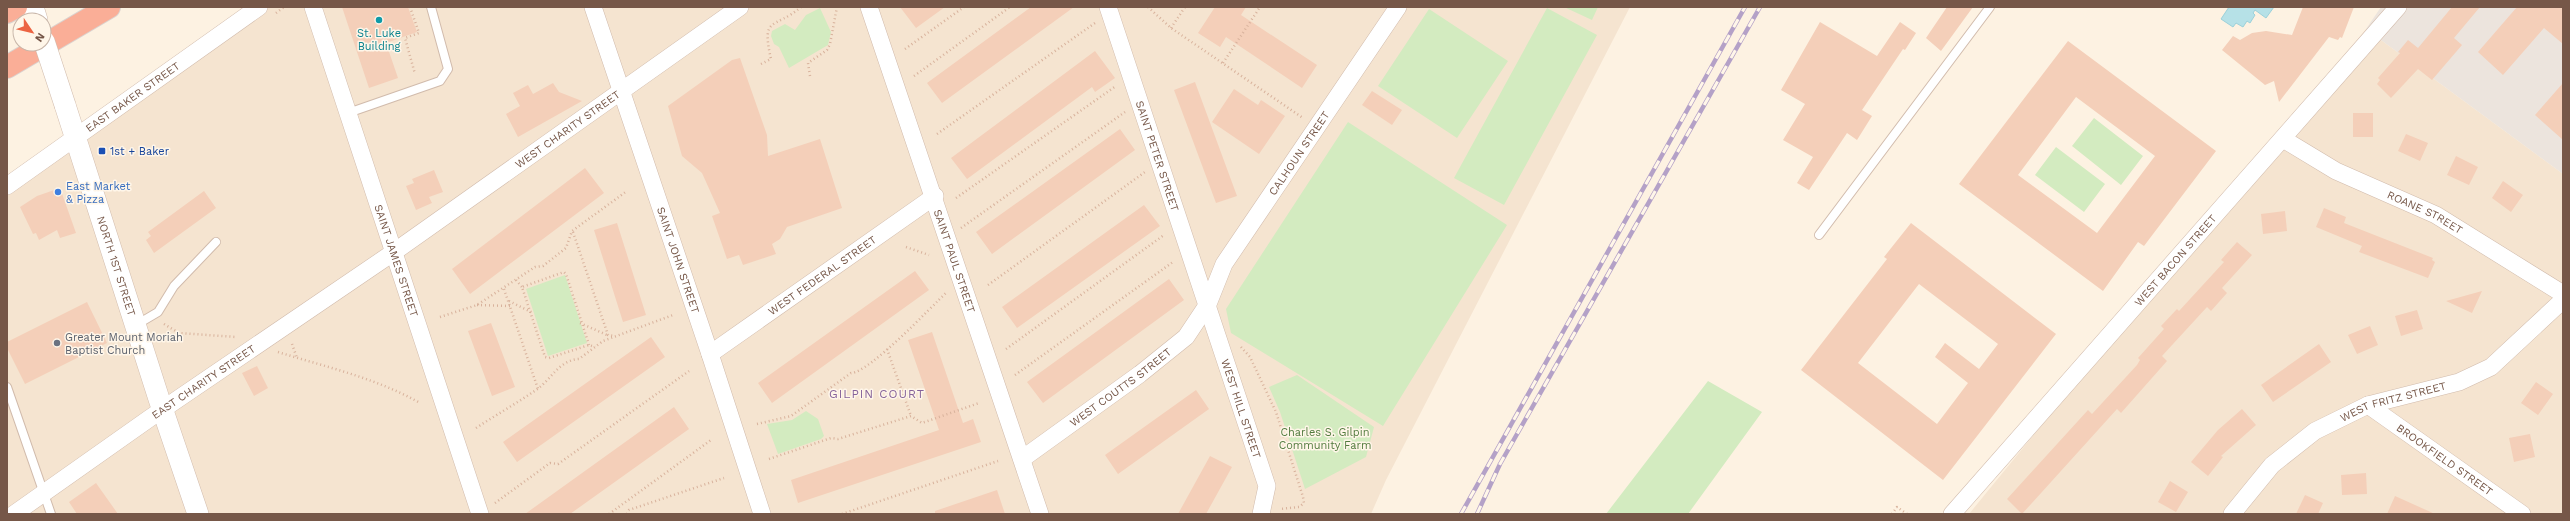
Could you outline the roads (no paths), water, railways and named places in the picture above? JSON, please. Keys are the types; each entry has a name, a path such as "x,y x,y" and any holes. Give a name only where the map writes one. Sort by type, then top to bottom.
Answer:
{"highway":[{"path":"7,12 16,7"},
{"path":"7,67 109,7"}],"street":[{"name":"EAST BAKER STREET","path":"7,186 259,7"},
{"name":"SAINT JAMES STREET","path":"313,7 480,514"},
{"name":"SAINT JOHN STREET","path":"593,7 710,354 762,514"},
{"name":"WEST CHARITY STREET","path":"394,252 740,7"},
{"name":"SAINT PAUL STREET","path":"869,7 935,196 947,238 962,277 1040,514"},
{"name":"SAINT PETER STREET","path":"1108,7 1208,304"},
{"name":"CALHOUN STREET","path":"1208,304 1224,264 1398,7"},
{"name":"WEST BACON STREET","path":"1952,514 2398,7"},
{"name":"NORTH 1ST STREET","path":"48,52 162,410 198,514"},
{"name":"ROANE STREET","path":"2283,139 2336,171 2436,215 2563,294"},
{"name":"WEST FEDERAL STREET","path":"710,354 935,196"},
{"name":"EAST CHARITY STREET","path":"14,514 162,410 394,252"},
{"name":"WEST FRITZ STREET","path":"2232,514 2272,465 2315,431 2368,405 2459,382 2491,366 2563,300"},
{"name":"WEST COUTTS STREET","path":"1022,459 1140,374 1186,337 1208,304"},
{"name":"WEST HILL STREET","path":"1208,304 1267,486 1268,511"},
{"name":"BROOKFIELD STREET","path":"2368,405 2522,514"}],"lane":[{"path":"348,113 440,81 448,69 431,7"},
{"path":"1820,235 1990,7"},
{"path":"135,325 158,312 174,286 216,242"},
{"path":"7,387 51,514"}],"water":[{"path":"2229,7 2274,7 2266,18 2255,10 2253,13 2255,15 2250,23 2247,21 2243,27 2236,23 2233,27 2221,19"}],"railway":[{"path":"1461,514 1745,7"},
{"path":"1477,514 1500,464 1760,7"}],"place":[{"name":"St. Luke Building","path":"379,20"},
{"name":"1st + Baker","path":"102,151"},
{"name":"East Market & Pizza","path":"58,192"},
{"name":"Greater Mount Moriah Baptist Church","path":"57,343"}],"district":[{"name":"GILPIN COURT","path":"877,394"}],"park label":[{"name":"Charles S. Gilpin Community Farm","path":"1325,438"}]}
